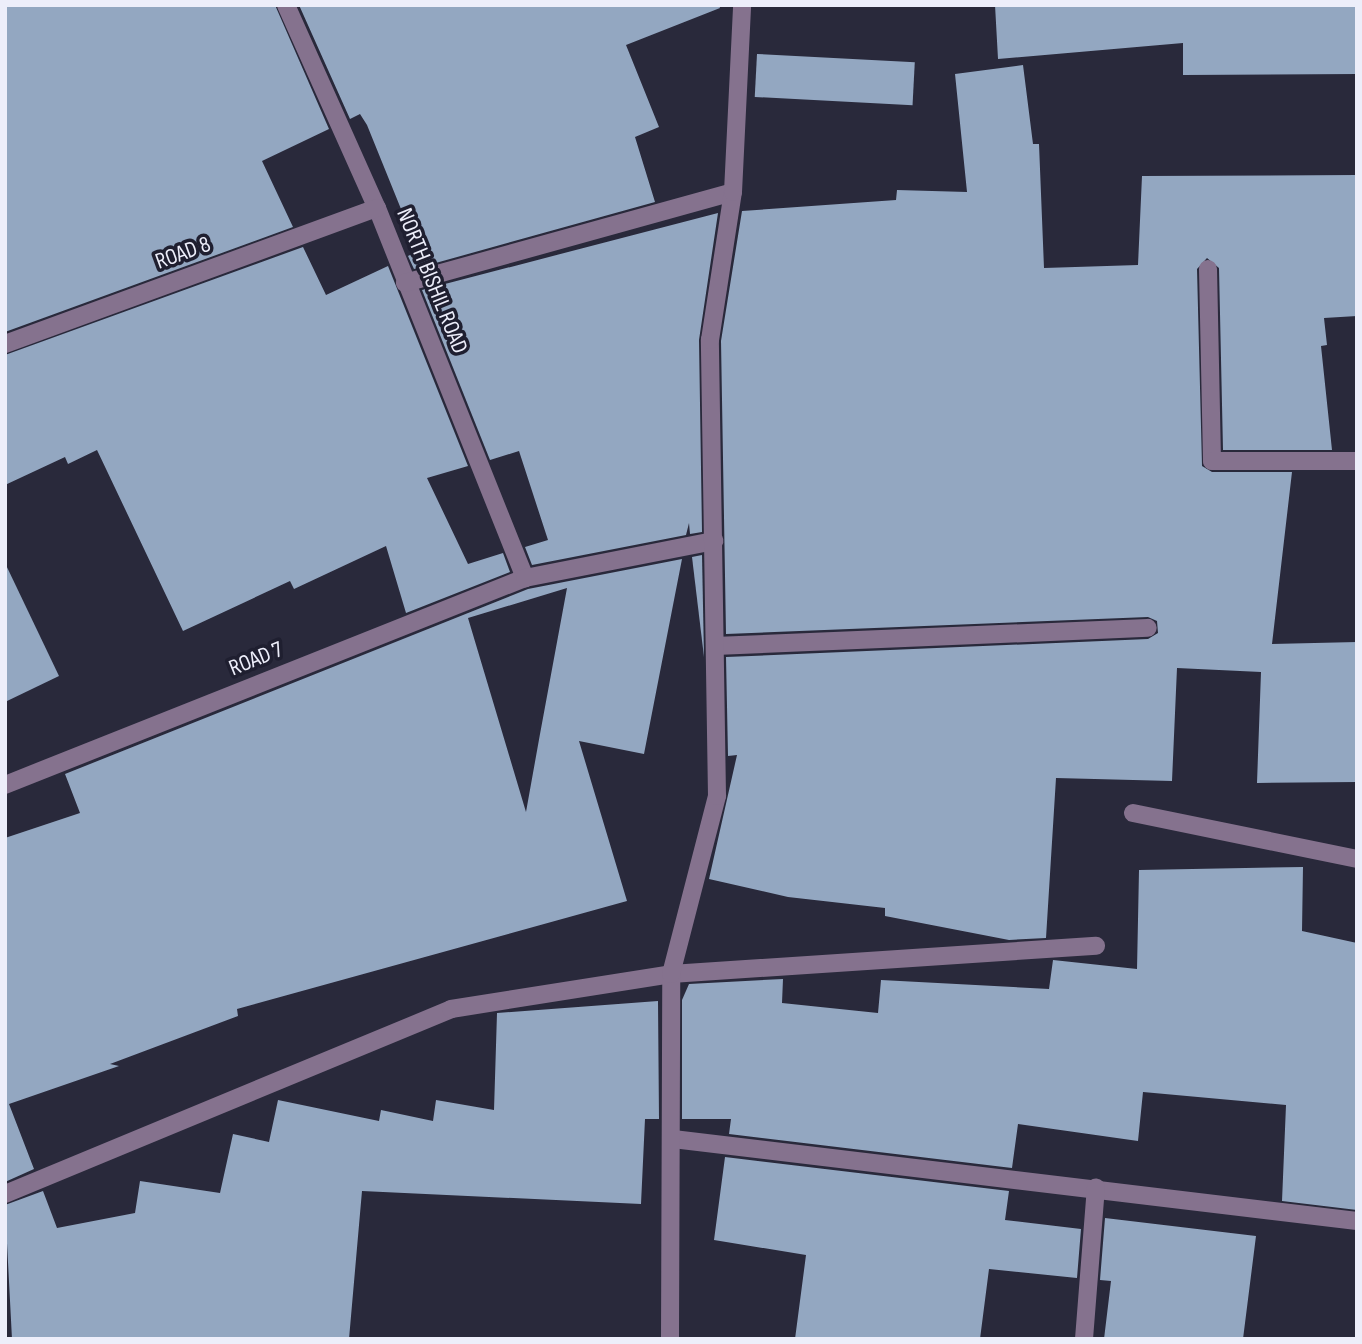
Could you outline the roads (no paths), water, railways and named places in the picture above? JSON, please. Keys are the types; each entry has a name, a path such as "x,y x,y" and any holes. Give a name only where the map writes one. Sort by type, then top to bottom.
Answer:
{"street":[{"name":"NORTH BISHIL ROAD","path":"286,5 377,208 525,578"},
{"path":"670,1339 673,1139 671,974 717,796 710,340 733,192 743,5"},
{"path":"405,283 733,192"},
{"name":"ROAD 8","path":"5,344 377,208"},
{"path":"1208,269 1212,461 1357,461"},
{"name":"ROAD 7","path":"5,785 525,578 714,541"},
{"path":"715,646 1148,628"},
{"path":"1133,813 1357,859"},
{"path":"5,1194 451,1009 671,974 1096,946"},
{"path":"673,1139 1357,1221"},
{"path":"1084,1339 1096,1188"}]}
